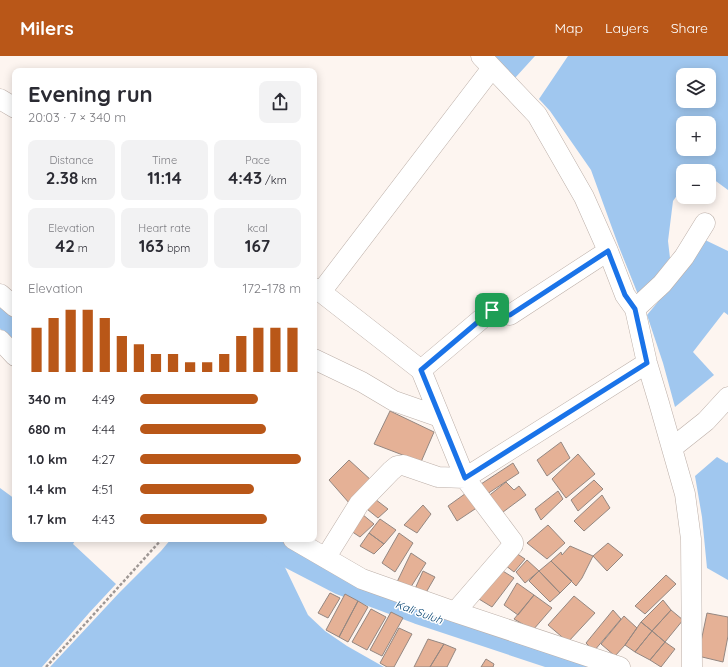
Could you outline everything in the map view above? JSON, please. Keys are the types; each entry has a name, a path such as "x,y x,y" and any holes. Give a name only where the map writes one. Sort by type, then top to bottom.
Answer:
{"street":[{"path":"455,612 513,545 513,543 465,478 421,370 318,290 487,62 537,114 584,197 608,251 625,295 635,309 647,363 685,494 691,539 692,667"},
{"path":"0,99 12,106"},
{"path":"635,309 662,284 684,257 705,222"},
{"path":"421,370 492,310 497,310 504,314 510,315 608,251"},
{"path":"0,294 12,304"},
{"path":"0,340 12,353"},
{"path":"317,360 362,382 394,401 440,417"},
{"path":"326,557 359,504 397,466 403,465 411,467 438,477 465,478 647,363"},
{"path":"672,448 706,421 728,397"},
{"path":"298,542 362,578 455,612 620,667"}],"path":[{"path":"46,667 159,542"}],"water":[{"path":"495,56 535,56 515,78"},
{"path":"568,56 728,56 728,190 716,181 716,164 676,164 676,197 673,201 668,241 670,258 639,297 591,170 550,111 539,99"},
{"path":"703,239 728,251 728,315 724,312 693,352 714,375 675,407 663,363 647,315 672,285"},
{"path":"717,457 727,463 728,462 728,580 707,568 702,517 695,476"},
{"path":"0,488 12,497 12,542 74,542 73,544 116,584 42,667 0,667"},
{"path":"168,542 255,542 279,555 308,615 325,631 347,646 384,667 50,667 119,593"}],"building":[{"path":"390,411 434,432 421,462 374,444"},
{"path":"561,442 570,458 547,476 537,460"},
{"path":"578,454 595,474 566,498 552,479"},
{"path":"349,460 372,481 350,504 329,480"},
{"path":"513,463 519,473 484,496 478,486"},
{"path":"594,480 603,489 578,511 571,500"},
{"path":"506,482 514,490 519,486 526,495 499,515 486,498"},
{"path":"469,491 478,507 457,521 448,506"},
{"path":"558,491 563,499 541,520 535,509"},
{"path":"602,495 610,508 584,531 574,521"},
{"path":"371,496 388,509 378,518 362,505"},
{"path":"423,505 431,514 417,533 404,525"},
{"path":"362,514 374,524 360,537 348,529"},
{"path":"380,519 396,530 384,544 369,533"},
{"path":"548,525 565,543 547,559 527,543"},
{"path":"369,533 384,544 374,554 360,546"},
{"path":"399,533 413,543 395,572 382,563"},
{"path":"608,543 623,555 607,571 593,556"},
{"path":"570,546 593,556 582,578 576,586 551,561 561,552 562,555"},
{"path":"513,551 525,559 514,572 501,562"},
{"path":"411,553 426,563 409,590 397,582"},
{"path":"527,560 539,571 525,583 516,572"},
{"path":"551,561 572,581 560,593 539,571"},
{"path":"498,568 514,578 492,607 474,596"},
{"path":"423,571 435,577 424,596 414,591"},
{"path":"539,571 560,593 550,602 529,581"},
{"path":"666,575 676,584 645,614 635,606"},
{"path":"517,583 534,595 518,615 504,605"},
{"path":"330,593 340,598 328,618 318,613"},
{"path":"345,594 358,601 339,637 326,630"},
{"path":"534,595 552,608 533,630 514,619"},
{"path":"574,596 595,613 568,642 548,625"},
{"path":"663,600 671,610 652,631 641,622"},
{"path":"358,601 368,607 348,642 339,637"},
{"path":"371,609 386,617 367,650 352,642"},
{"path":"613,610 621,619 594,651 586,643"},
{"path":"671,610 683,620 665,642 652,631"},
{"path":"391,612 403,618 382,656 370,650"},
{"path":"707,613 728,617 728,636 723,662 698,656"},
{"path":"624,616 637,628 615,656 601,644"},
{"path":"641,622 652,631 635,652 625,645"},
{"path":"399,628 412,634 394,667 387,667 380,663"},
{"path":"652,631 665,642 650,660 635,652"},
{"path":"428,639 444,644 430,667 414,667"},
{"path":"665,642 675,649 661,667 650,660"},
{"path":"444,644 456,649 447,667 430,667"},
{"path":"486,659 494,664 493,667 481,667"}],"waterway":[{"name":"Kali Suluh","path":"0,312 12,323"},
{"name":"Kali Suluh","path":"266,542 285,554 341,583 418,612 583,667"}],"route":[{"path":"608,251 625,295 635,309 647,363 465,478 421,370 492,310 497,310 504,314 510,315 608,251"}]}
